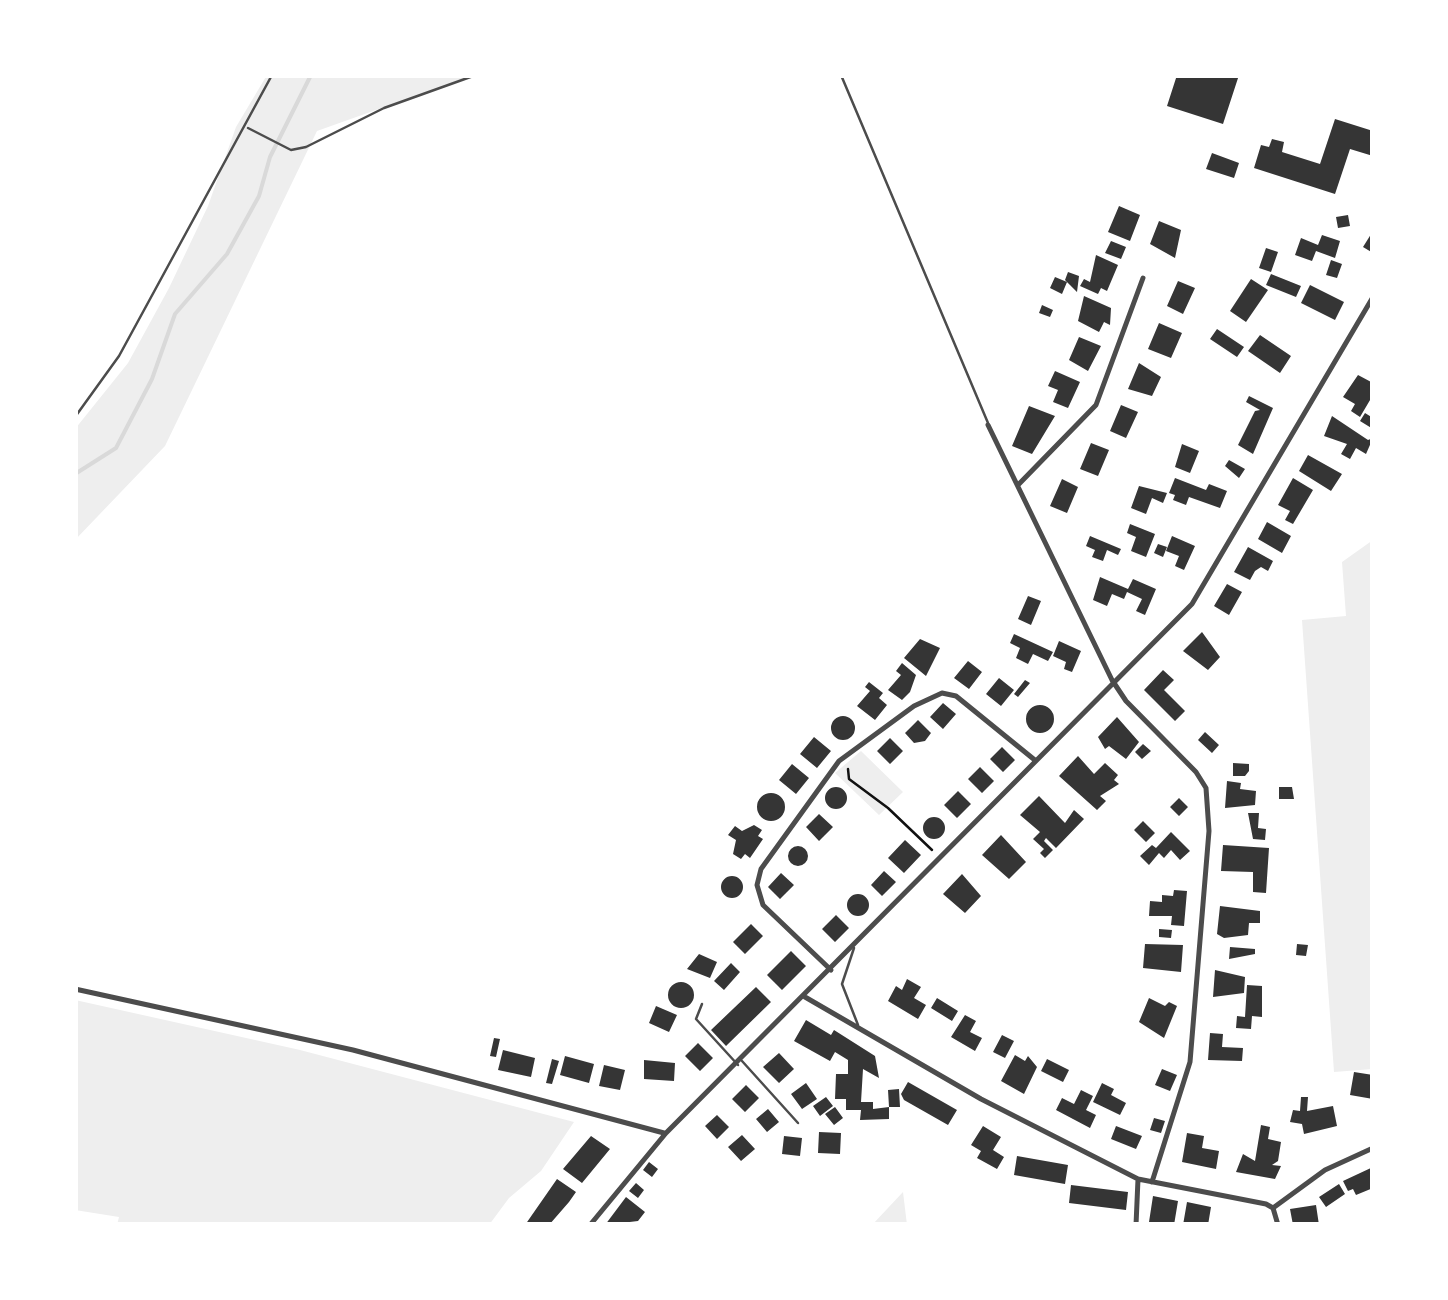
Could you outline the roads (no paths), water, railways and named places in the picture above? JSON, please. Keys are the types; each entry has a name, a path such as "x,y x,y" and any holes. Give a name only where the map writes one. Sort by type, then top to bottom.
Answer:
{"street":[{"path":"1018,486 1096,405 1142,278"},
{"path":"590,1225 666,1134 805,998 1112,680 1192,604 1373,297"},
{"path":"988,424 1112,680 1126,701 1196,772 1208,798 1209,831 1190,1062 1152,1182"},
{"path":"831,970 763,905 756,891 761,869 839,762 914,706 942,693 956,696 1036,762"},
{"path":"75,988 353,1050 666,1134"},
{"path":"805,998 981,1099 1152,1182 1273,1208 1325,1170 1373,1148"},
{"path":"1136,1225 1138,1178"},
{"path":"1273,1208 1278,1225"}],"lane":[{"path":"75,417 119,356 272,75"},
{"path":"245,126 284,147 306,147 384,108 476,75"},
{"path":"841,75 988,424"},
{"path":"854,946 842,984 858,1027"},
{"path":"702,1004 696,1019 798,1124"}],"waterway":[{"path":"75,474 116,448 152,379 175,314 227,254 259,196 270,157 311,75"}]}
